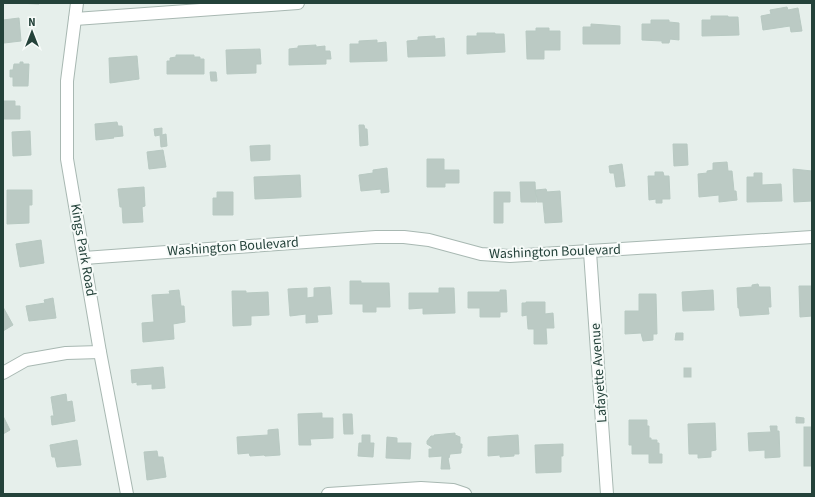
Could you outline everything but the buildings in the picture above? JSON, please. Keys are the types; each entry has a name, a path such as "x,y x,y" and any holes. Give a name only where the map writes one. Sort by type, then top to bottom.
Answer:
{"street":[{"name":"Kings Park Road","path":"77,3 67,81 67,159 100,352 127,494"},
{"path":"75,19 298,3"},
{"name":"Washington Boulevard","path":"84,258 376,237 404,237 429,240 481,254 510,256 812,237"},
{"name":"Lafayette Avenue","path":"590,252 607,494"},
{"path":"3,373 26,360 66,353 100,352"},
{"path":"328,494 421,488 453,490 465,494"}]}
